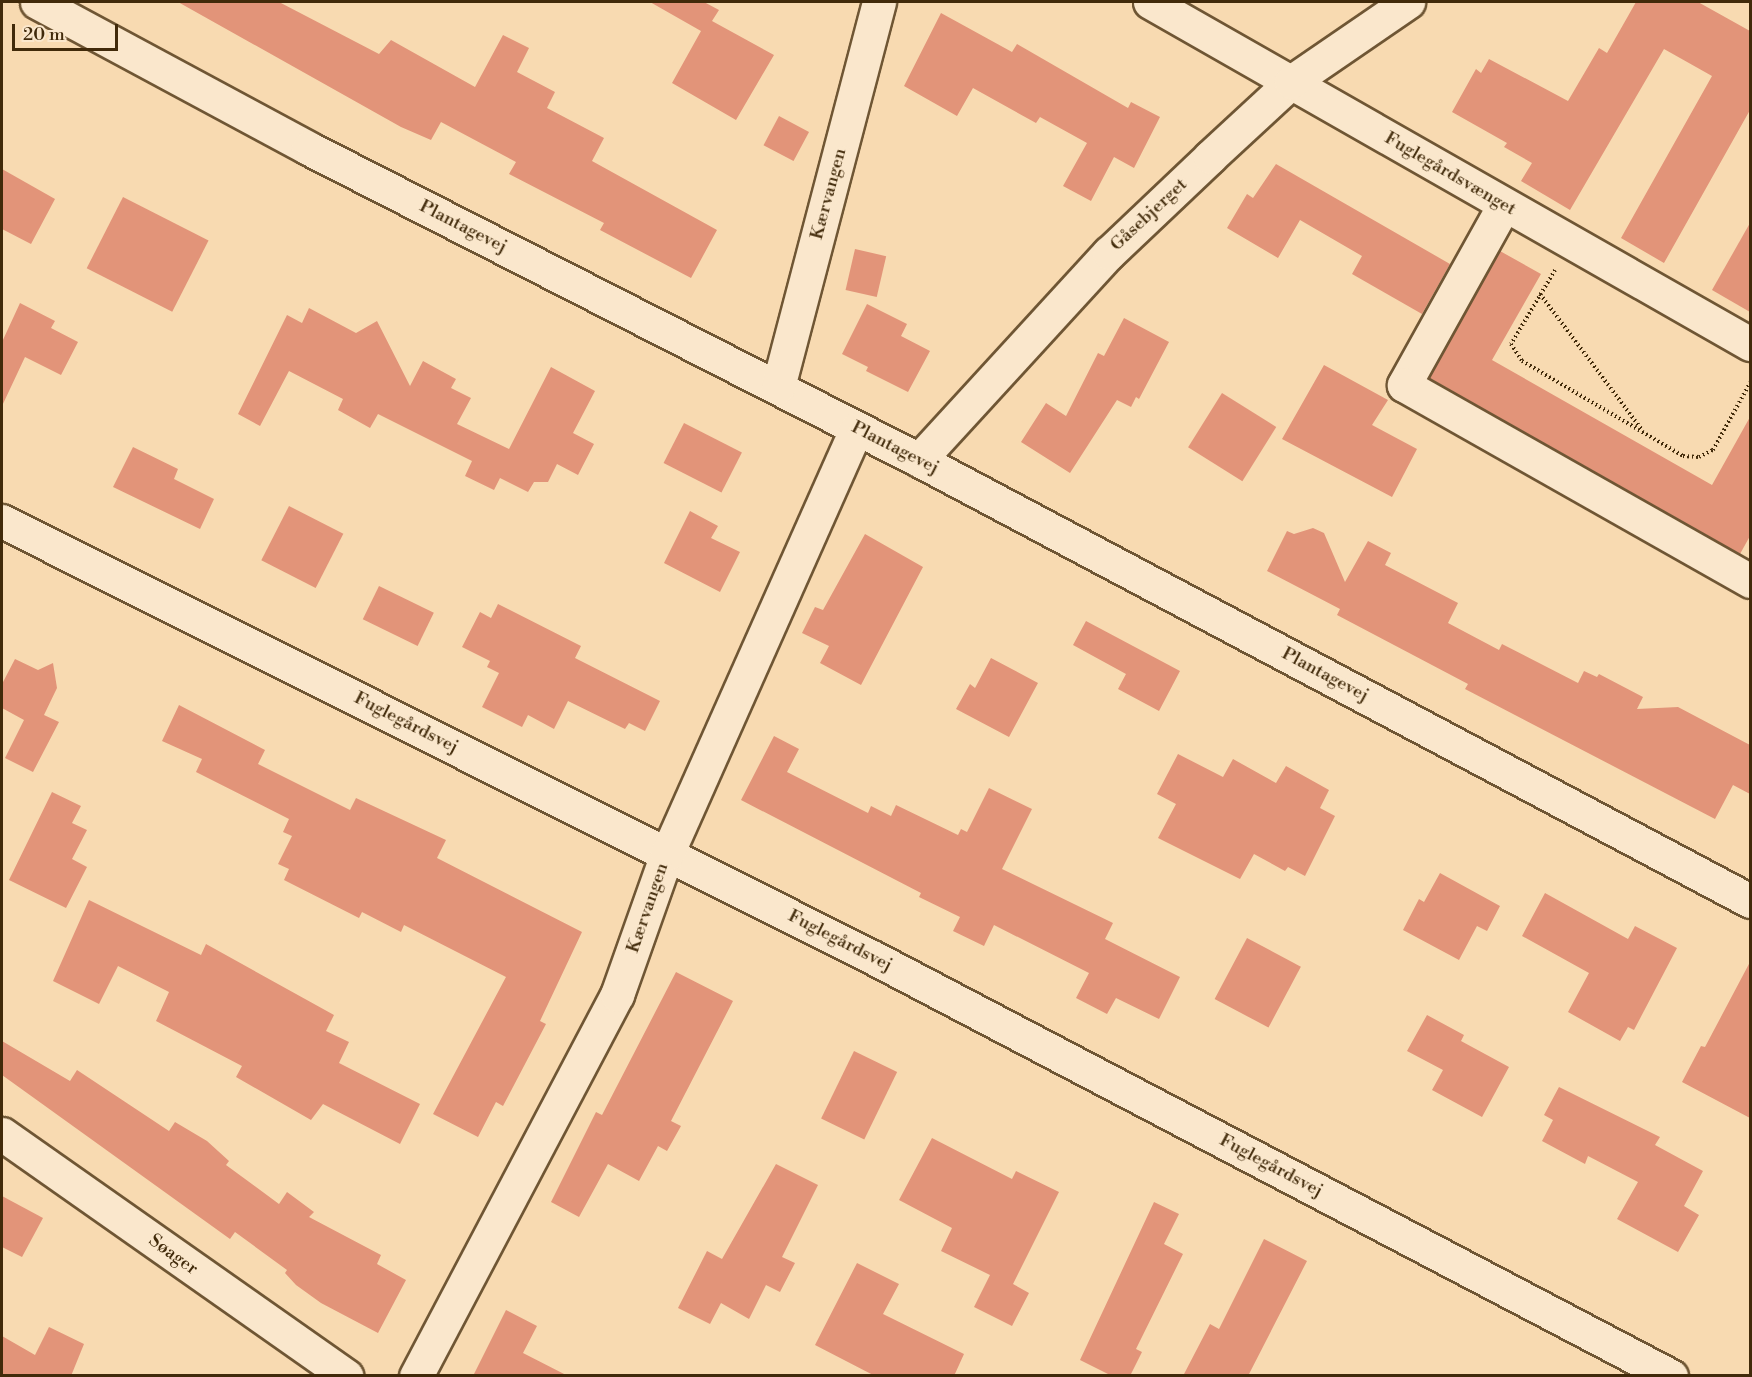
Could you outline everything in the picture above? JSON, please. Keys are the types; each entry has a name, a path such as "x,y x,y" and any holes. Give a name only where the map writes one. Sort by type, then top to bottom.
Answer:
{"street":[{"name":"Plantagevej","path":"37,2 318,153 919,460 1750,901"},
{"name":"Kærvangen","path":"778,387 879,2"},
{"name":"Fuglegårdsvænget","path":"1150,2 1750,344"},
{"name":"Gåsebjerget","path":"919,460 1109,253 1291,82 1408,2"},
{"path":"1504,205 1404,385 1750,581"},
{"name":"Kærvangen","path":"416,1376 617,995 667,854 856,429"},
{"name":"Fuglegårdsvej","path":"2,521 884,963 1671,1376"},
{"name":"Søager","path":"2,1134 346,1376"}],"path":[{"path":"1571,244 1511,344 1522,361 1683,456 1699,457 1713,450 1750,383"},
{"path":"1540,294 1644,433"}],"building":[{"path":"178,2 279,2 379,54 391,40 475,87 503,35 529,48 517,72 555,92 547,108 604,138 592,161 717,230 691,278 600,230 604,223 509,174 516,162 441,122 431,140 401,127"},
{"path":"650,2 704,2 719,10 712,21 774,55 736,120 672,83 701,31"},
{"path":"1636,2 1698,2 1750,31 1750,110 1664,263 1621,238 1712,76 1664,49 1570,210 1521,181 1532,163 1504,147 1507,143 1452,112 1476,69 1481,73 1489,59 1568,101 1599,48 1607,53"},
{"path":"941,13 1012,52 1017,44 1128,108 1131,102 1160,117 1134,168 1114,157 1091,201 1063,186 1087,143 1040,117 1036,123 973,88 957,116 904,86"},
{"path":"779,116 809,132 794,161 764,145"},
{"path":"1276,164 1450,264 1422,314 1352,274 1362,256 1300,220 1278,258 1227,228 1247,194 1253,198"},
{"path":"2,169 55,199 31,244 2,229"},
{"path":"123,197 209,241 172,312 87,268"},
{"path":"1750,223 1750,312 1712,290"},
{"path":"855,249 886,256 877,297 846,290"},
{"path":"1500,251 1541,274 1492,360 1712,485 1750,417 1750,536 1740,554 1429,378"},
{"path":"20,303 55,321 51,328 78,342 61,375 25,357 2,406 2,342"},
{"path":"867,304 907,324 901,336 930,351 908,392 866,371 868,367 842,354"},
{"path":"309,308 356,333 377,321 410,386 423,361 456,379 451,388 471,398 457,424 509,449 551,367 595,391 573,433 594,444 578,475 557,464 548,482 534,482 528,492 500,478 494,490 465,476 472,461 378,414 370,428 338,410 343,399 289,371 260,426 238,414 287,315 302,323"},
{"path":"1124,318 1169,342 1139,399 1136,397 1131,407 1117,400 1070,473 1021,442 1046,403 1066,416 1098,353 1104,356"},
{"path":"1324,365 1388,400 1372,425 1417,449 1392,497 1282,439"},
{"path":"1222,393 1276,427 1242,481 1188,447"},
{"path":"684,423 742,453 721,493 664,463"},
{"path":"133,447 178,469 174,479 214,499 200,529 113,487"},
{"path":"289,506 343,534 316,588 261,560"},
{"path":"690,511 718,526 711,538 740,552 720,592 664,563"},
{"path":"1313,528 1324,533 1345,582 1368,541 1391,553 1385,565 1458,603 1448,623 1499,650 1502,644 1578,683 1584,671 1597,677 1599,674 1643,697 1637,709 1678,707 1750,745 1750,794 1733,785 1715,819 1465,689 1468,684 1337,615 1340,609 1267,571 1287,531 1294,534"},
{"path":"865,534 923,567 861,685 820,663 829,646 802,633 815,607 823,610"},
{"path":"379,586 434,613 418,646 363,619"},
{"path":"498,604 581,646 575,658 660,701 645,731 629,723 625,729 568,701 554,729 528,715 522,727 482,707 499,673 487,667 490,661 462,647 480,612 491,618"},
{"path":"1086,621 1180,671 1159,711 1118,689 1126,674 1073,645"},
{"path":"991,658 1038,683 1009,737 956,709 970,684 975,688"},
{"path":"15,659 38,670 53,663 57,688 44,715 59,722 33,772 5,758 24,720 2,708 2,684"},
{"path":"179,705 265,750 258,764 350,810 356,798 446,840 437,858 582,932 540,1021 546,1024 503,1106 496,1102 478,1137 433,1114 506,977 404,925 401,932 362,912 359,918 284,880 289,869 278,864 292,836 283,832 289,819 196,772 202,759 162,741"},
{"path":"774,736 799,749 787,772 868,813 871,806 891,816 896,805 958,835 961,829 967,832 989,788 1032,809 1002,869 1113,923 1105,939 1180,977 1159,1019 1116,998 1107,1014 1076,998 1089,973 994,925 984,946 953,931 960,917 919,897 921,893 741,800"},
{"path":"1178,754 1223,777 1233,759 1276,783 1286,766 1329,790 1320,808 1335,816 1305,876 1288,867 1285,871 1254,854 1240,879 1158,838 1176,804 1157,794"},
{"path":"52,792 81,806 72,823 87,830 72,859 87,867 66,908 9,880"},
{"path":"1440,873 1500,906 1487,931 1477,926 1459,960 1403,930 1419,899 1424,902"},
{"path":"1545,893 1628,939 1635,926 1677,948 1634,1030 1628,1027 1620,1041 1568,1012 1589,973 1522,936"},
{"path":"89,900 201,955 206,944 334,1015 326,1031 349,1042 339,1063 420,1104 400,1144 323,1104 311,1120 236,1077 242,1066 156,1021 169,992 118,966 99,1004 53,981"},
{"path":"1247,938 1301,967 1268,1028 1215,999"},
{"path":"1750,962 1750,1118 1682,1082 1701,1046 1705,1047"},
{"path":"676,972 733,1001 671,1121 681,1126 667,1151 658,1146 639,1181 608,1164 579,1217 551,1202 596,1112 602,1115"},
{"path":"1427,1015 1464,1035 1461,1041 1509,1067 1482,1117 1432,1090 1443,1070 1407,1051"},
{"path":"2,1041 70,1081 77,1070 169,1131 175,1122 207,1141 229,1161 226,1165 279,1204 287,1192 314,1212 309,1217 381,1255 377,1264 406,1280 378,1333 321,1303 296,1285 285,1273 287,1270 235,1232 230,1239 2,1075"},
{"path":"854,1051 897,1072 864,1139 821,1118"},
{"path":"1559,1087 1660,1137 1655,1145 1703,1171 1684,1206 1699,1215 1678,1252 1617,1219 1638,1182 1588,1156 1585,1164 1542,1141 1553,1120 1544,1115"},
{"path":"932,1138 1012,1179 1016,1171 1059,1192 1013,1284 1029,1293 1012,1326 974,1307 990,1275 941,1251 952,1228 899,1200"},
{"path":"776,1164 818,1185 782,1257 795,1263 780,1292 766,1285 749,1319 721,1303 710,1324 678,1308 707,1251 722,1259"},
{"path":"2,1196 43,1218 22,1257 2,1247"},
{"path":"1154,1202 1179,1214 1164,1244 1183,1254 1136,1349 1142,1352 1130,1376 1112,1376 1080,1360"},
{"path":"1264,1239 1307,1261 1248,1376 1183,1376 1210,1324 1219,1329"},
{"path":"857,1263 899,1284 883,1314 964,1354 954,1376 875,1376 815,1345"},
{"path":"506,1310 537,1326 523,1353 568,1376 473,1376"},
{"path":"49,1327 84,1344 71,1376 2,1376 2,1336 35,1355"}]}
